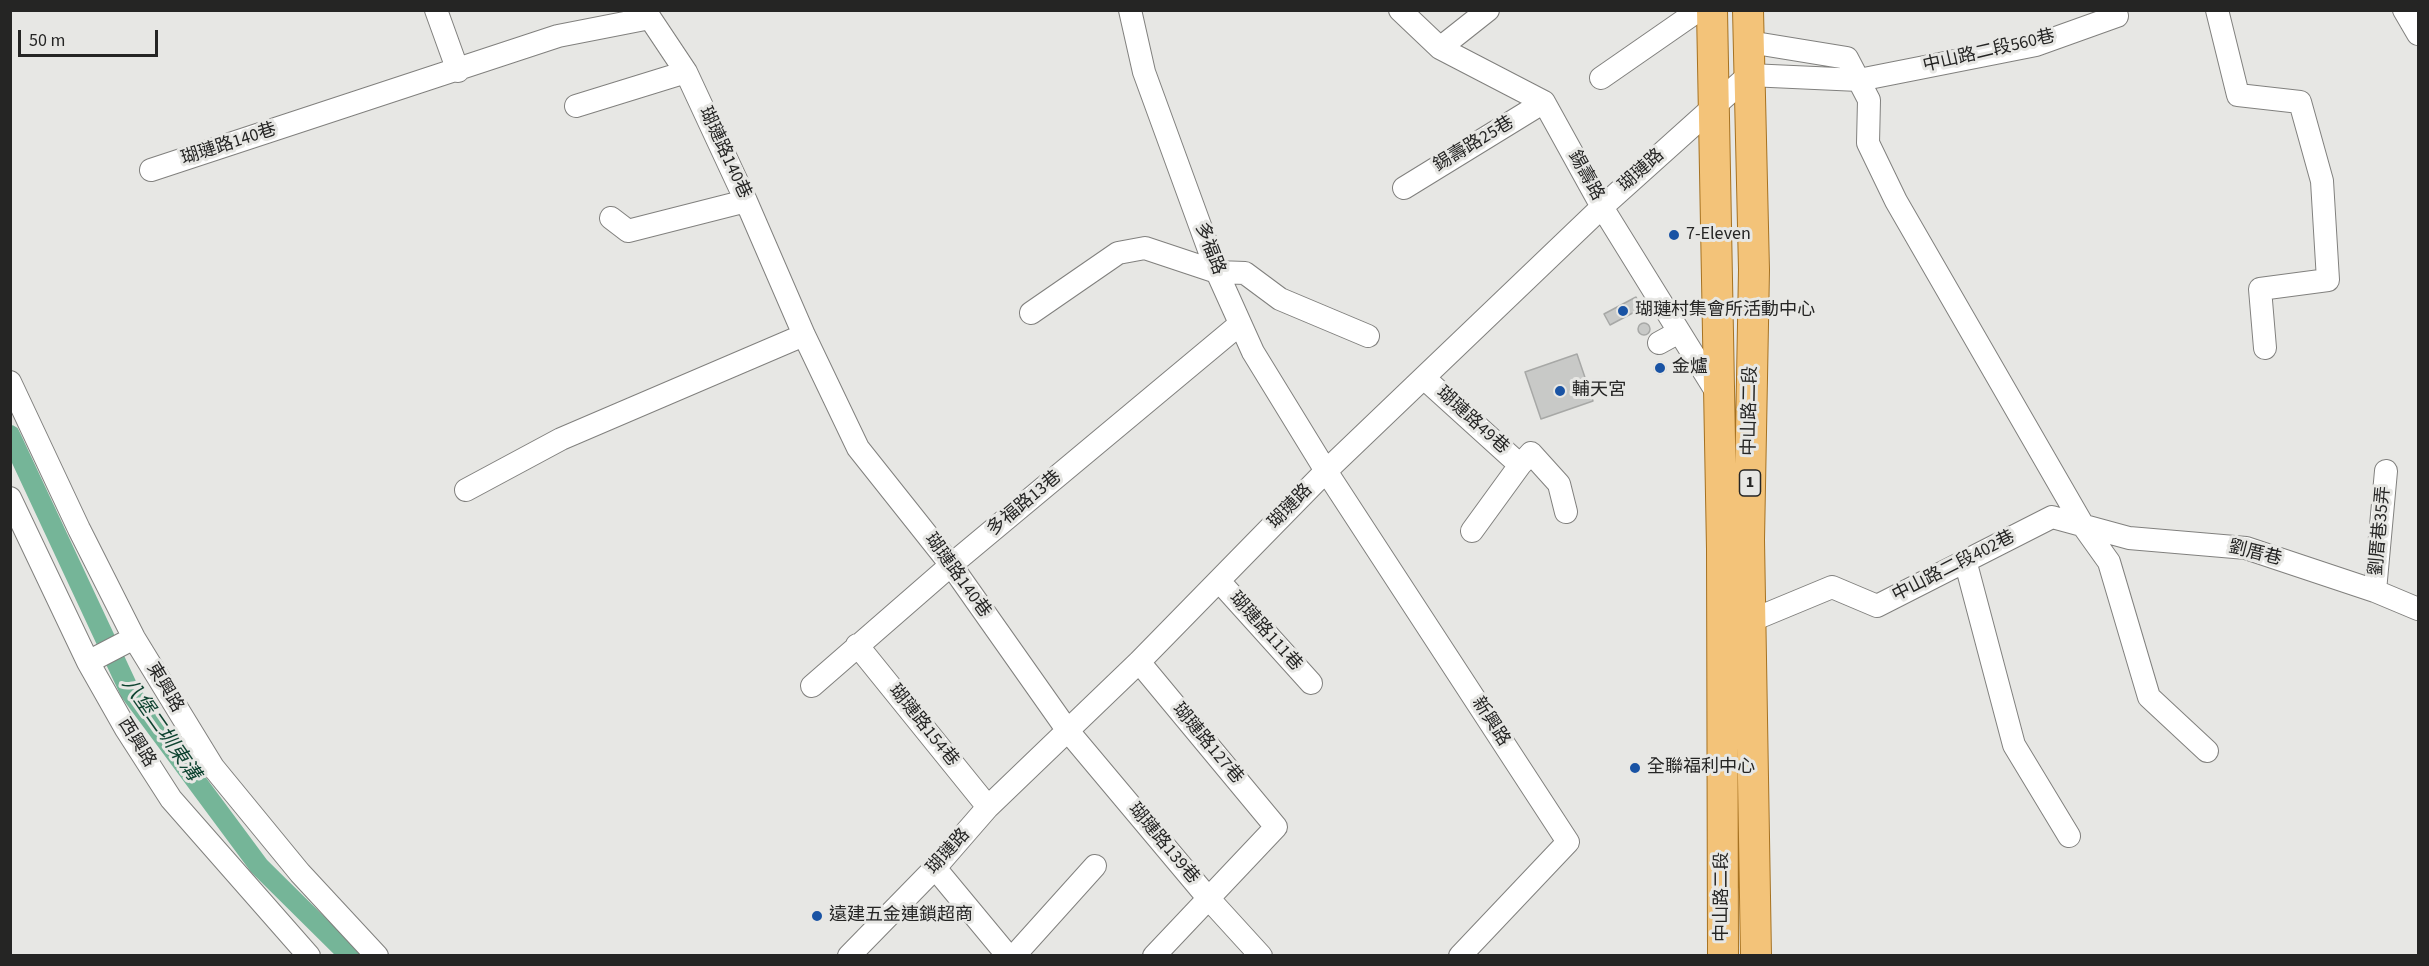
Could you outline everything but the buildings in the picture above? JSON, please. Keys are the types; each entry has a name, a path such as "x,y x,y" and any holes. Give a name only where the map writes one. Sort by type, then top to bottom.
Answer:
{"main road":[{"name":"中山路二段","path":"1712,10 1719,396 1736,620 1756,956"},
{"name":"中山路二段","path":"1723,956 1736,620 1749,540 1754,270 1748,10"}],"street":[{"path":"436,10 458,71"},
{"name":"多福路","path":"1130,10 1144,72 1217,272 1253,352 1326,471"},
{"path":"1400,10 1440,48 1544,102"},
{"path":"1440,48 1488,10"},
{"path":"1601,78 1699,10"},
{"path":"2217,10 2238,95 2300,102 2322,181 2328,280 2260,289 2265,348"},
{"path":"2404,10 2418,34"},
{"name":"中山路二段560巷","path":"1749,75 1864,90 2036,45 2117,16"},
{"name":"瑚璉路140巷","path":"151,170 458,71 558,36 650,18 686,72 746,201 804,335 858,448 951,565 1068,731"},
{"path":"1749,42 1847,58 1864,90 1868,143 1896,201 2084,527 2109,562 2150,697 2207,751"},
{"path":"576,106 686,72"},
{"name":"瑚璉路","path":"849,956 935,868 988,807 1139,662 1326,471 1602,207 1749,75"},
{"name":"錫壽路25巷","path":"1404,188 1544,102"},
{"name":"錫壽路","path":"1544,102 1602,207 1719,396"},
{"path":"611,218 628,231 746,201"},
{"path":"1031,313 1118,253 1145,248 1217,272 1245,273 1280,299 1368,336"},
{"name":"多福路13巷","path":"812,686 951,565 1240,324"},
{"path":"1659,344 1679,332"},
{"path":"466,490 561,439 804,335"},
{"name":"瑚璉路49巷","path":"1424,378 1520,465"},
{"name":"東興路","path":"10,382 79,529 134,638 213,767 300,873 377,956"},
{"name":"瑚璉路49巷","path":"1472,531 1531,453 1559,484 1566,512"},
{"name":"新興路","path":"1326,471 1568,842 1460,956"},
{"name":"劉厝巷35弄","path":"2375,591 2386,471"},
{"name":"西興路","path":"10,498 88,662 126,729 171,799 309,956"},
{"name":"中山路二段402巷","path":"1736,620 1832,587 1877,606 2052,518 2084,527"},
{"name":"劉厝巷","path":"2084,527 2129,538 2246,548 2375,591 2418,609"},
{"path":"1965,560 2014,745 2069,836"},
{"name":"瑚璉路111巷","path":"1219,581 1311,683"},
{"path":"88,662 134,638"},
{"name":"瑚璉路154巷","path":"857,645 988,807"},
{"name":"瑚璉路127巷","path":"1139,662 1276,827 1209,899"},
{"name":"瑚璉路139巷","path":"1068,731 1209,899 1261,956"},
{"path":"1014,956 1095,866"},
{"path":"935,868 1008,956"},
{"path":"1154,956 1209,899"}],"waterway":[{"name":"八堡二圳東溝","path":"10,435 130,692 259,866 350,956"}],"place":[{"name":"7-Eleven","path":"1674,235"},
{"name":"瑚璉村集會所活動中心","path":"1623,311"},
{"name":"金爐","path":"1660,368"},
{"name":"輔天宮","path":"1560,391"},
{"name":"全聯福利中心","path":"1635,768"},
{"name":"遠建五金連鎖超商","path":"817,916"}]}
